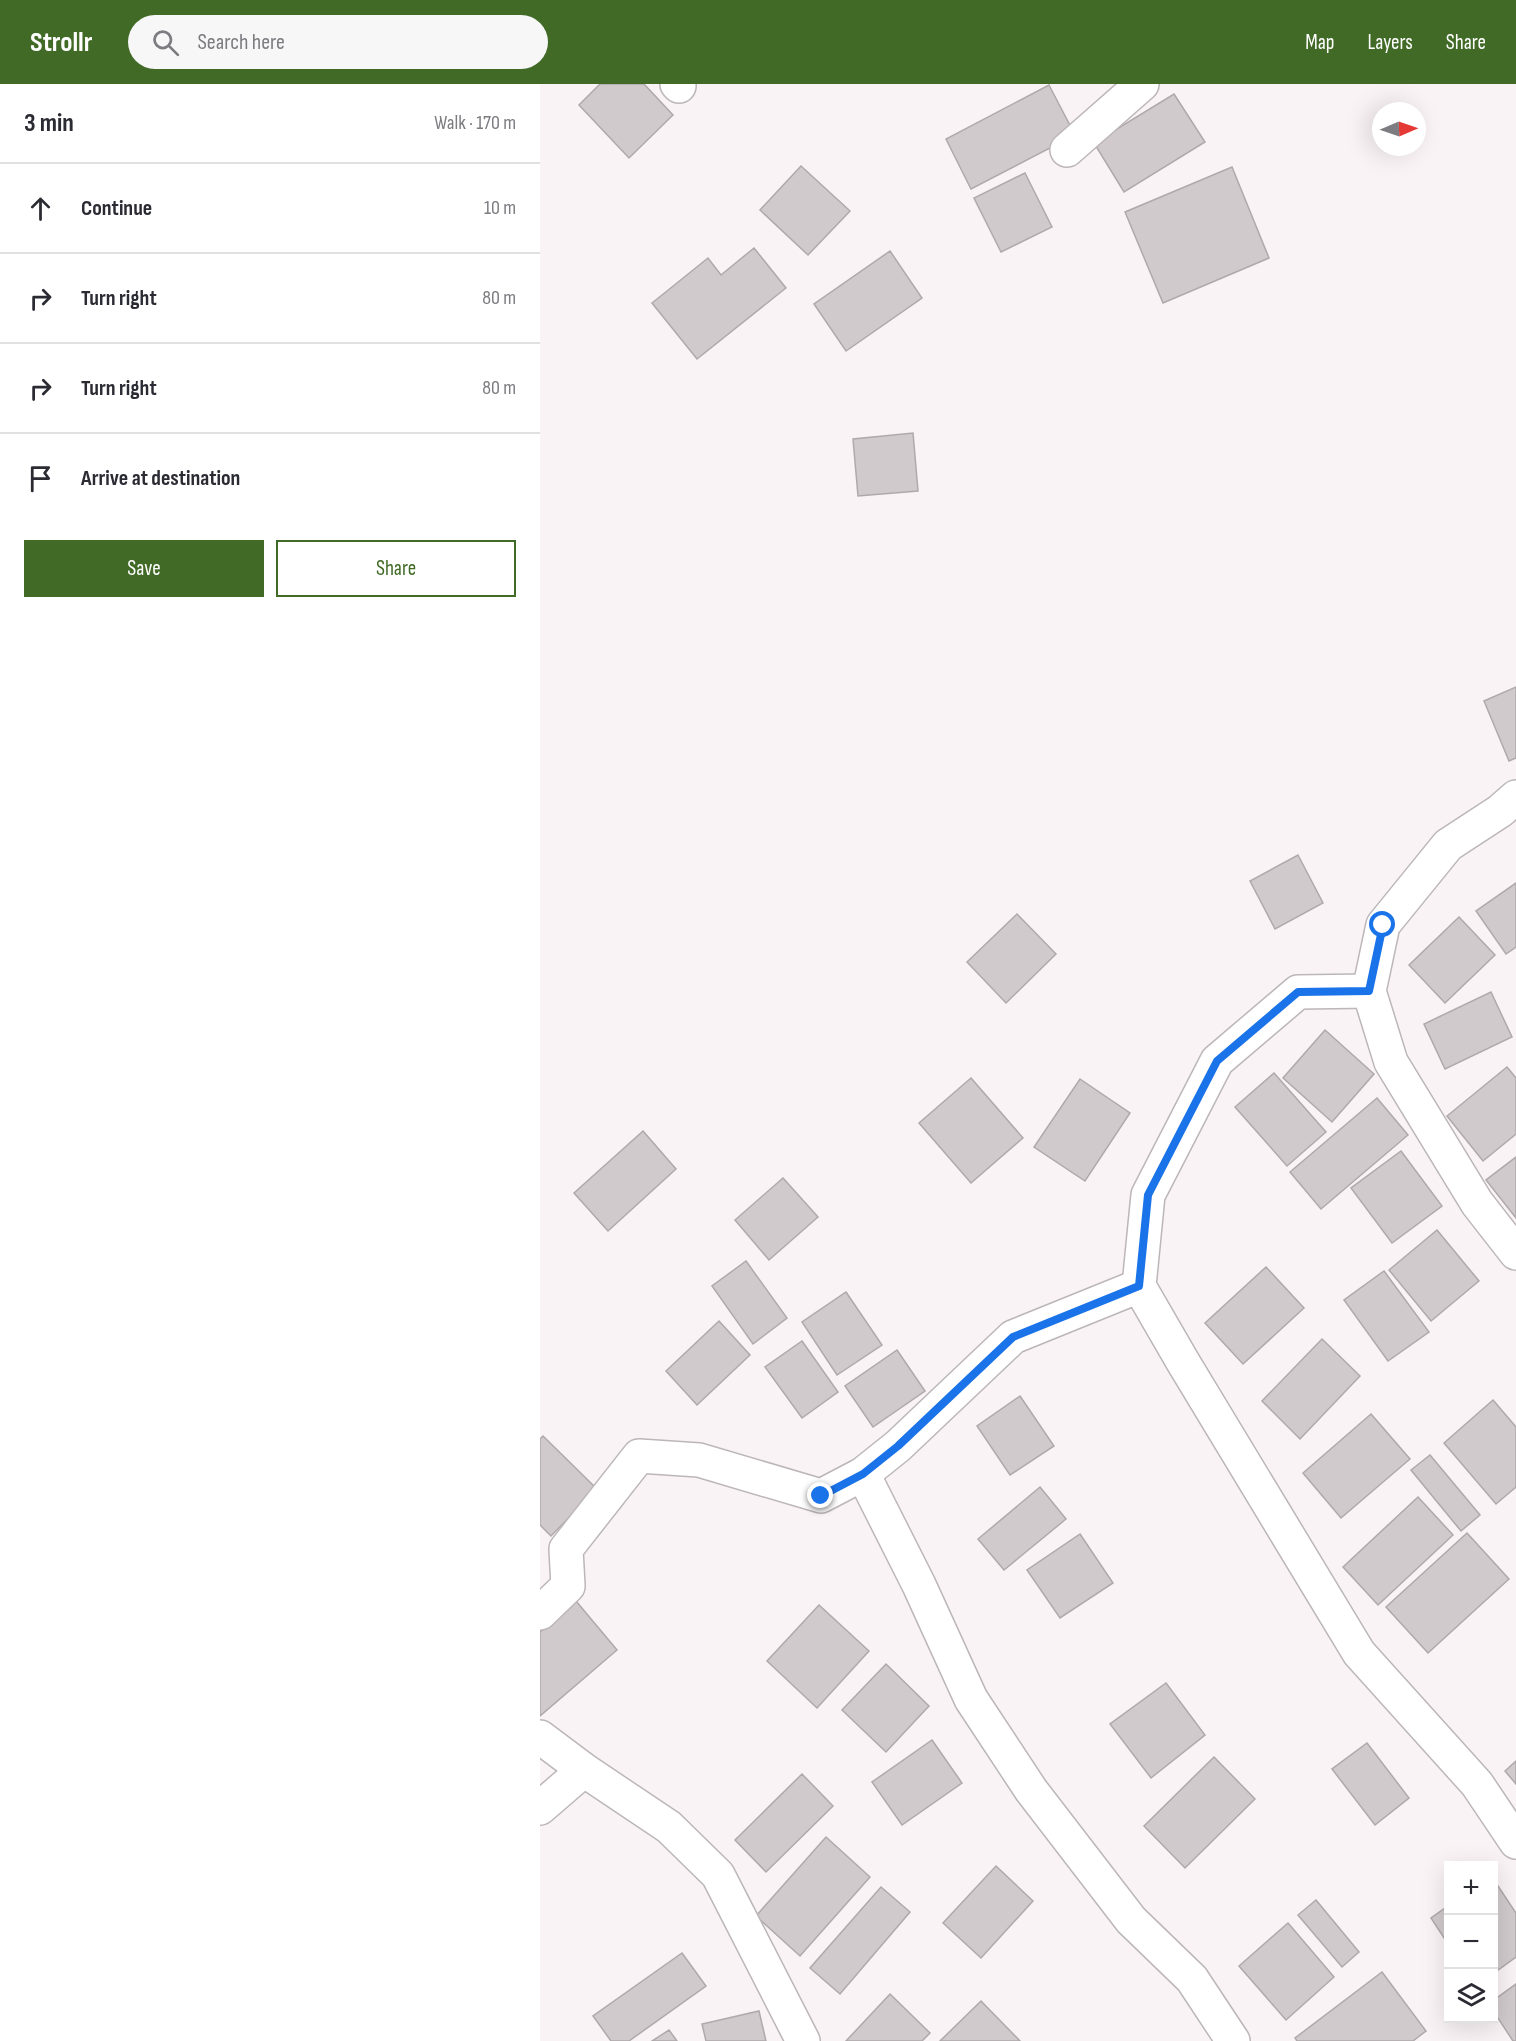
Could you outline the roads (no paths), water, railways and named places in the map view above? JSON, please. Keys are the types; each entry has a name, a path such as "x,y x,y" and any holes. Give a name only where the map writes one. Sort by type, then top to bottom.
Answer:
{"street":[{"path":"1068,150 1142,84"},
{"path":"1516,797 1500,811 1448,845 1383,925 1369,991 1391,1062 1477,1203 1516,1253"},
{"path":"1369,991 1298,992 1217,1061 1148,1195 1139,1286 1195,1383 1359,1653 1477,1784 1516,1842"},
{"path":"540,1613 568,1586 566,1550 639,1456 699,1460 821,1496 863,1474 898,1446 1013,1337 1139,1286"},
{"path":"863,1474 919,1585 971,1698 1031,1790 1131,1920 1192,1979 1233,2041"},
{"path":"540,1737 584,1770 669,1827 718,1875 803,2041"},
{"path":"540,1808 584,1770"}]}
